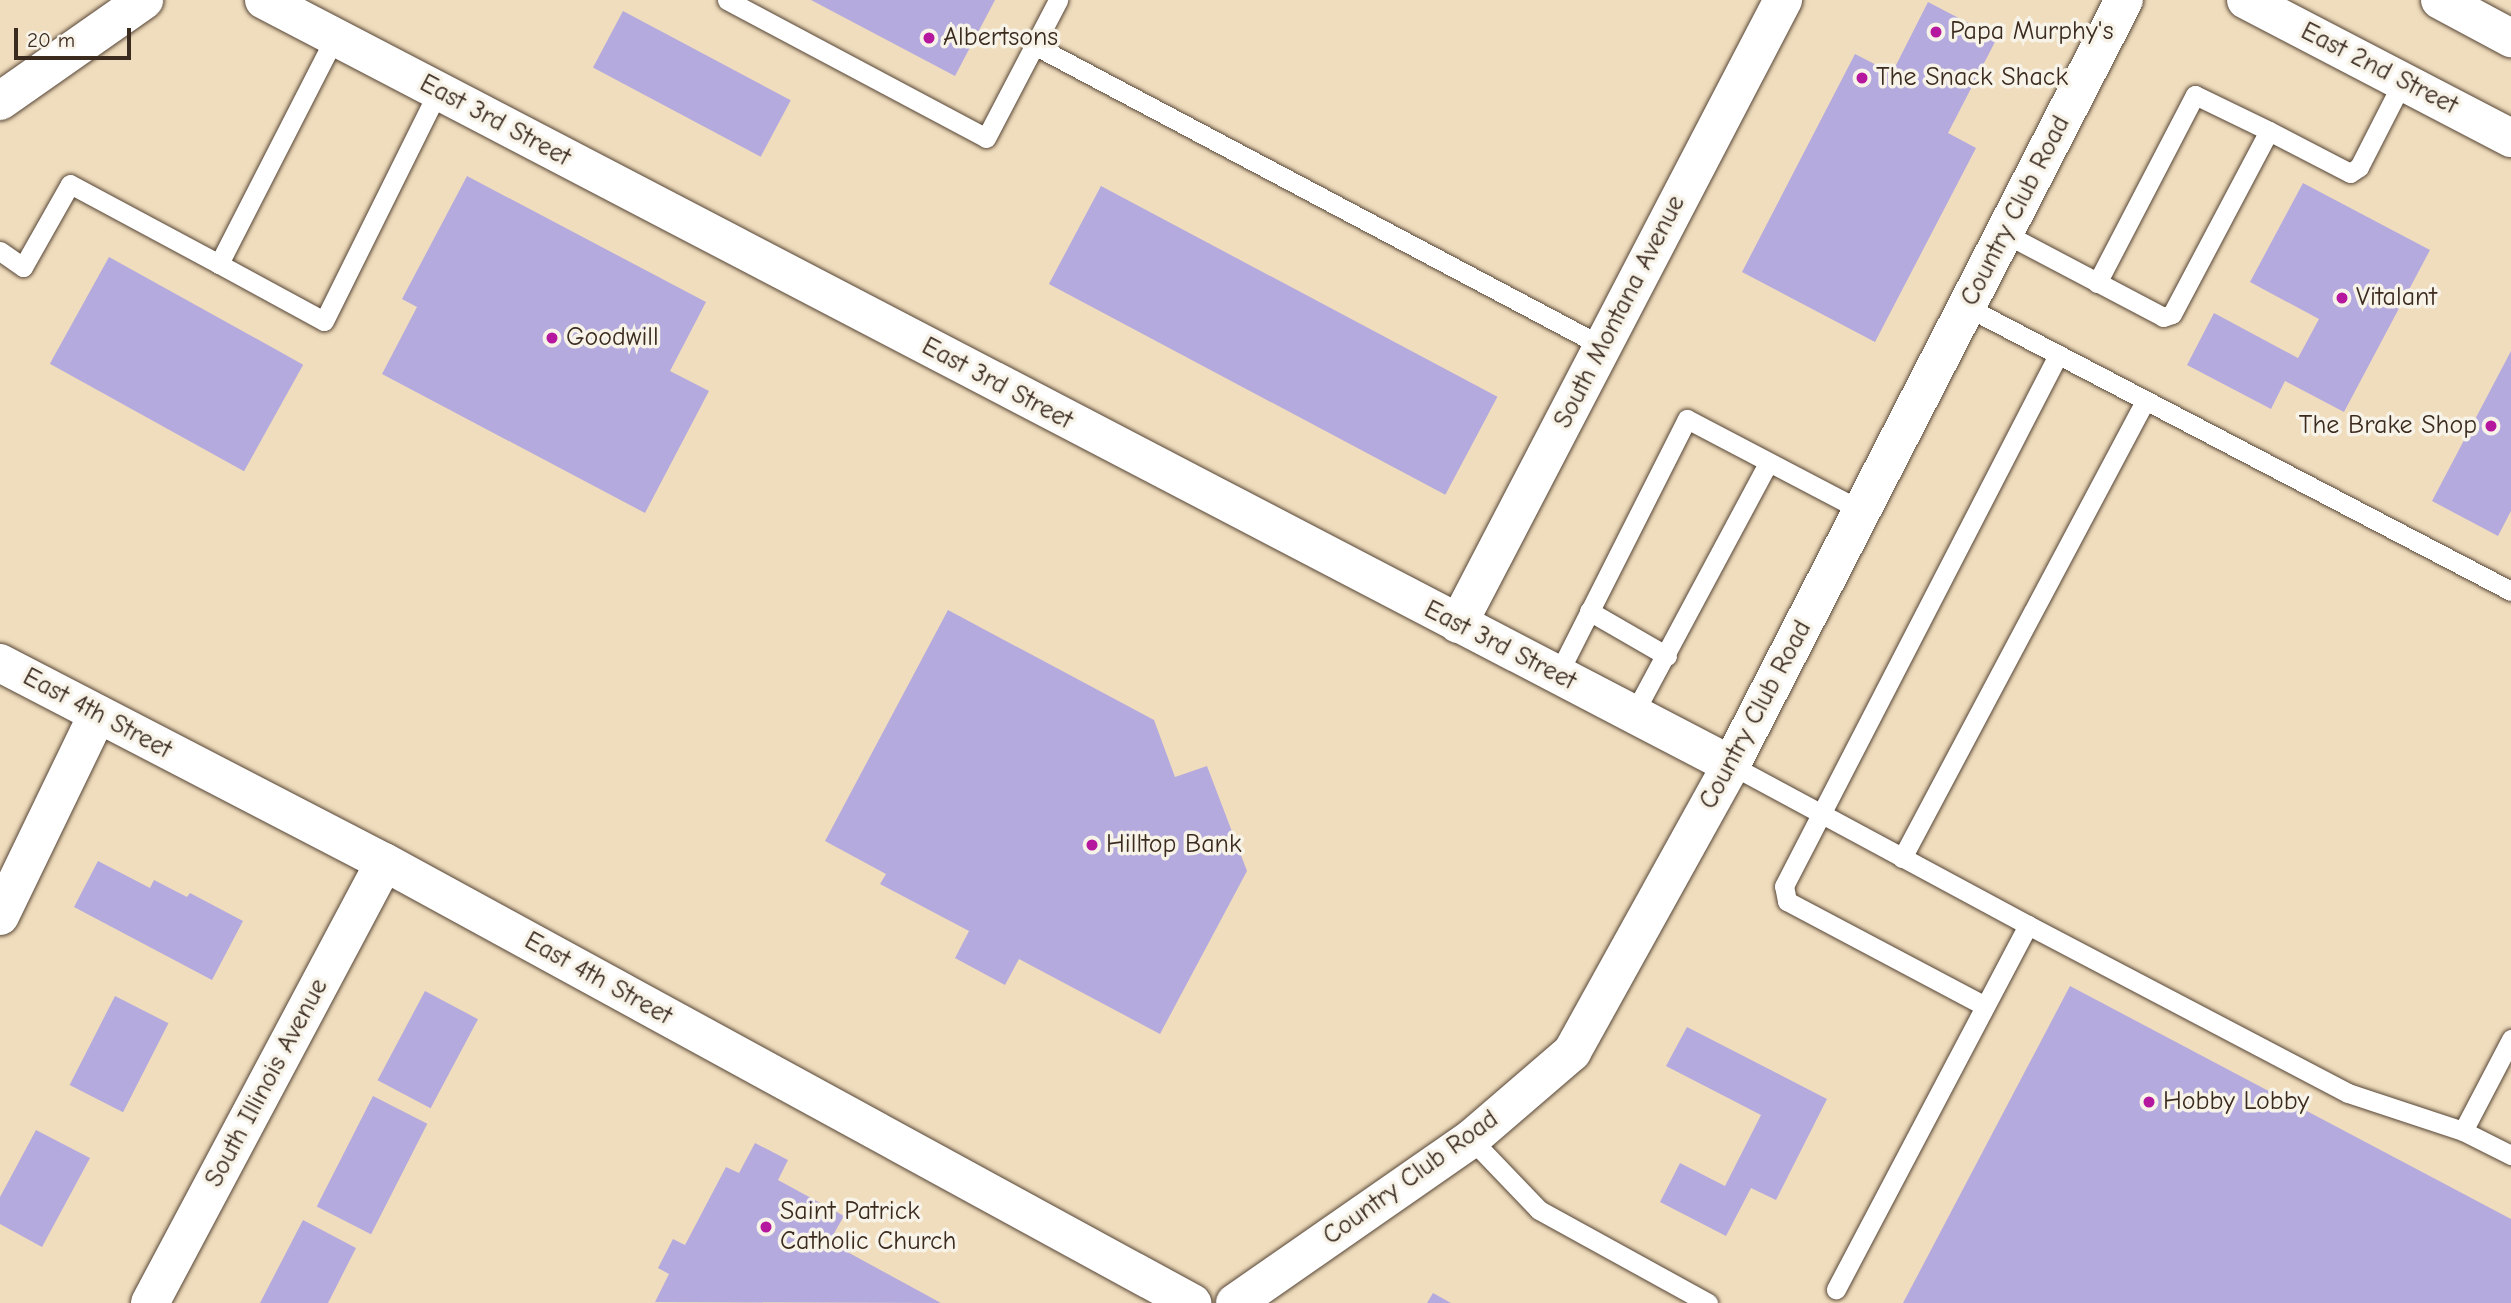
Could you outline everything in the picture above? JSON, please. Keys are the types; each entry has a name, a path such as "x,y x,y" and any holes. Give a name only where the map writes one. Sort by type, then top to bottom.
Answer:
{"street":[{"path":"0,101 144,0"},
{"name":"East 3rd Street","path":"264,0 1731,765"},
{"name":"South Montana Avenue","path":"1458,624 1783,0"},
{"name":"Country Club Road","path":"1235,1303 1471,1139 1572,1052 1731,765 2124,0"},
{"name":"East 2nd Street","path":"2246,0 2511,138"},
{"path":"2441,0 2511,38"},
{"name":"East 4th Street","path":"0,663 384,862 1192,1303"},
{"path":"0,916 97,715"},
{"name":"South Illinois Avenue","path":"150,1303 384,862"}],"lane":[{"path":"727,0 986,138 1058,0"},
{"path":"219,264 335,37"},
{"path":"1034,46 1602,346"},
{"path":"2097,283 2195,95 2350,173 2359,167 2403,81"},
{"path":"0,251 23,267 70,184 324,321 438,91"},
{"path":"2004,233 2162,317 2172,314 2269,131"},
{"path":"1967,307 2511,591"},
{"path":"1985,1006 1787,901 1784,886 1823,815 2058,355"},
{"path":"1902,858 2145,401"},
{"path":"1557,676 1687,419 1862,511"},
{"path":"1633,715 1667,656 1768,463"},
{"path":"1589,611 1667,656"},
{"path":"1731,765 2348,1093 2463,1131 2511,1155"},
{"path":"1836,1289 2028,925"},
{"path":"2463,1131 2511,1039"},
{"path":"1471,1139 1539,1210 1708,1303"}],"building":[{"name":"Albertsons","path":"811,0 995,0 955,76"},
{"path":"1928,2 1997,38 1948,133 1976,148 1875,342 1742,272 1855,54 1892,73"},
{"path":"623,11 791,100 761,157 593,68"},
{"path":"467,176 706,302 670,371 709,391 645,513 382,374 417,307 402,299"},
{"name":"Vitalant","path":"2303,183 2430,250 2344,412 2285,381 2271,409 2187,365 2214,313 2298,358 2319,319 2250,282"},
{"path":"1101,186 1497,397 1445,495 1049,284"},
{"path":"109,257 303,365 244,471 50,364"},
{"name":"The Brake Shop","path":"2511,351 2511,511 2498,536 2432,501"},
{"path":"948,610 1154,720 1175,777 1207,766 1247,871 1160,1034 1019,959 1005,985 955,958 969,931 880,884 886,874 825,841"},
{"path":"98,861 150,888 154,880 187,897 190,893 243,921 212,980 74,907"},
{"name":"Hobby Lobby","path":"2070,986 2511,1219 2511,1303 1903,1303"},
{"path":"425,991 478,1019 431,1108 378,1080"},
{"path":"115,996 168,1023 123,1112 70,1085"},
{"path":"1687,1027 1827,1099 1776,1200 1751,1188 1726,1236 1660,1202 1680,1163 1725,1186 1761,1115 1666,1066"},
{"path":"373,1096 427,1124 371,1234 317,1206"},
{"path":"36,1130 90,1158 42,1247 0,1224 0,1197"},
{"name":"Saint Patrick Catholic Church","path":"755,1143 788,1160 778,1180 844,1216 829,1242 941,1303 655,1302 669,1274 658,1268 673,1239 685,1245 726,1167 739,1173"},
{"path":"303,1220 356,1248 328,1303 260,1303"},
{"path":"1433,1293 1451,1303 1427,1303"}],"place":[{"name":"Papa Murphy's","path":"1936,32"},
{"name":"Albertsons","path":"929,38"},
{"name":"The Snack Shack","path":"1862,78"},
{"name":"Vitalant","path":"2342,298"},
{"name":"Goodwill","path":"552,338"},
{"name":"The Brake Shop","path":"2491,426"},
{"name":"Hilltop Bank","path":"1092,845"},
{"name":"Hobby Lobby","path":"2149,1102"},
{"name":"Saint Patrick Catholic Church","path":"766,1227"}]}
